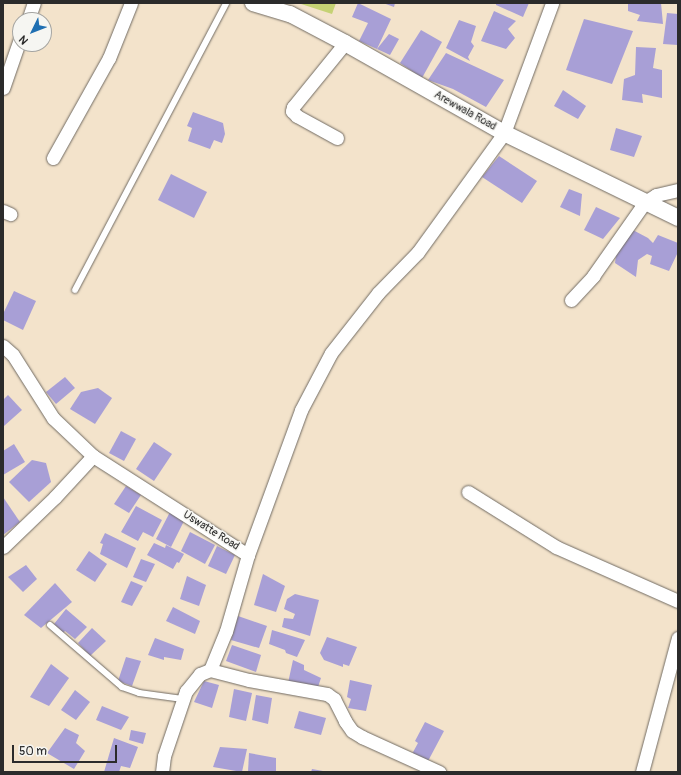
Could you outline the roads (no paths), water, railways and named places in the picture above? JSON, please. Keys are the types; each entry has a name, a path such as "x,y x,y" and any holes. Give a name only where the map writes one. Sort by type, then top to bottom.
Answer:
{"street":[{"path":"53,158 109,58 131,3"},
{"name":"Arewwala Road","path":"253,3 290,14 345,43 504,133 678,218"},
{"path":"248,555 300,410 331,353 378,293 418,252 504,133 552,3"},
{"path":"337,138 296,116 292,111 293,107 345,43"},
{"path":"3,88 15,52"},
{"path":"571,300 593,276 645,202 656,195 678,190"},
{"name":"Uswatte Road","path":"3,346 13,355 53,418 93,456 248,555 226,631 210,670"},
{"path":"3,547 93,456"},
{"path":"468,492 556,547 678,601"},
{"path":"642,772 678,638"},
{"path":"162,772 164,756 186,691 200,674 210,670 249,680 327,694 334,699 352,731 362,738 439,772"}],"lane":[{"path":"75,290 226,3"},
{"path":"50,625 122,687 139,693 183,699"}]}
